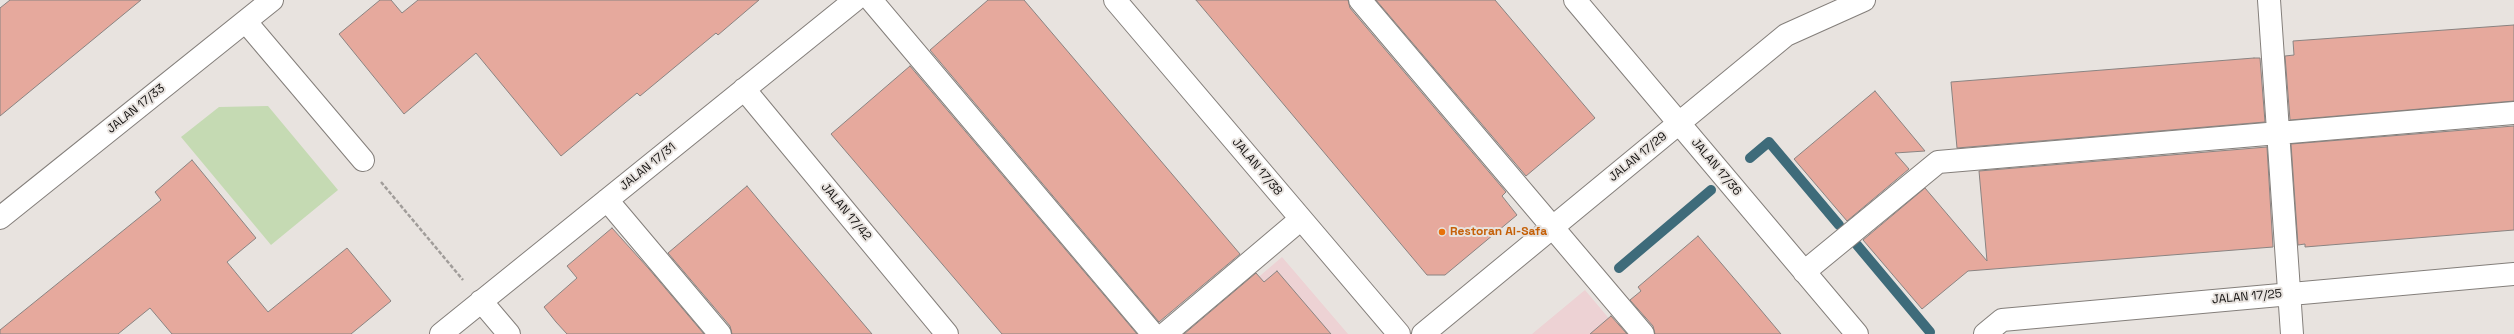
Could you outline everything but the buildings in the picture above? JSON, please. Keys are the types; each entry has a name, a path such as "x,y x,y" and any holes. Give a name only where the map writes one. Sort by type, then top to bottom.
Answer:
{"street":[{"name":"JALAN 17/33","path":"0,218 272,0"},
{"name":"JALAN 17/31","path":"441,334 855,0"},
{"path":"871,0 1153,334"},
{"name":"JALAN 17/38","path":"1115,0 1399,334"},
{"path":"1360,0 1643,334"},
{"name":"JALAN 17/36","path":"1575,0 1857,334"},
{"name":"JALAN 17/29","path":"1423,334 1786,35 1864,0"},
{"path":"2269,0 2292,334"},
{"path":"246,22 363,160"},
{"name":"JALAN 17/42","path":"744,89 947,334"},
{"path":"1804,272 1938,162 2514,113"},
{"path":"607,200 720,334"},
{"path":"1165,334 1301,219"},
{"name":"JALAN 17/25","path":"1985,334 2002,320 2514,274"},
{"path":"481,301 509,334"}],"path":[{"path":"363,160 481,301"}],"shaded area":[{"path":"1282,257 1348,334 1192,334"},
{"path":"1585,290 1622,334 1532,334"}],"green space":[{"path":"268,106 338,190 271,245 181,137 219,107"}],"waterway":[{"path":"1750,158 1769,142 1839,225"},
{"path":"1619,268 1711,190"},
{"path":"1857,245 1930,332"}],"place":[{"name":"Restoran Al-Safa","path":"1442,232"}]}
